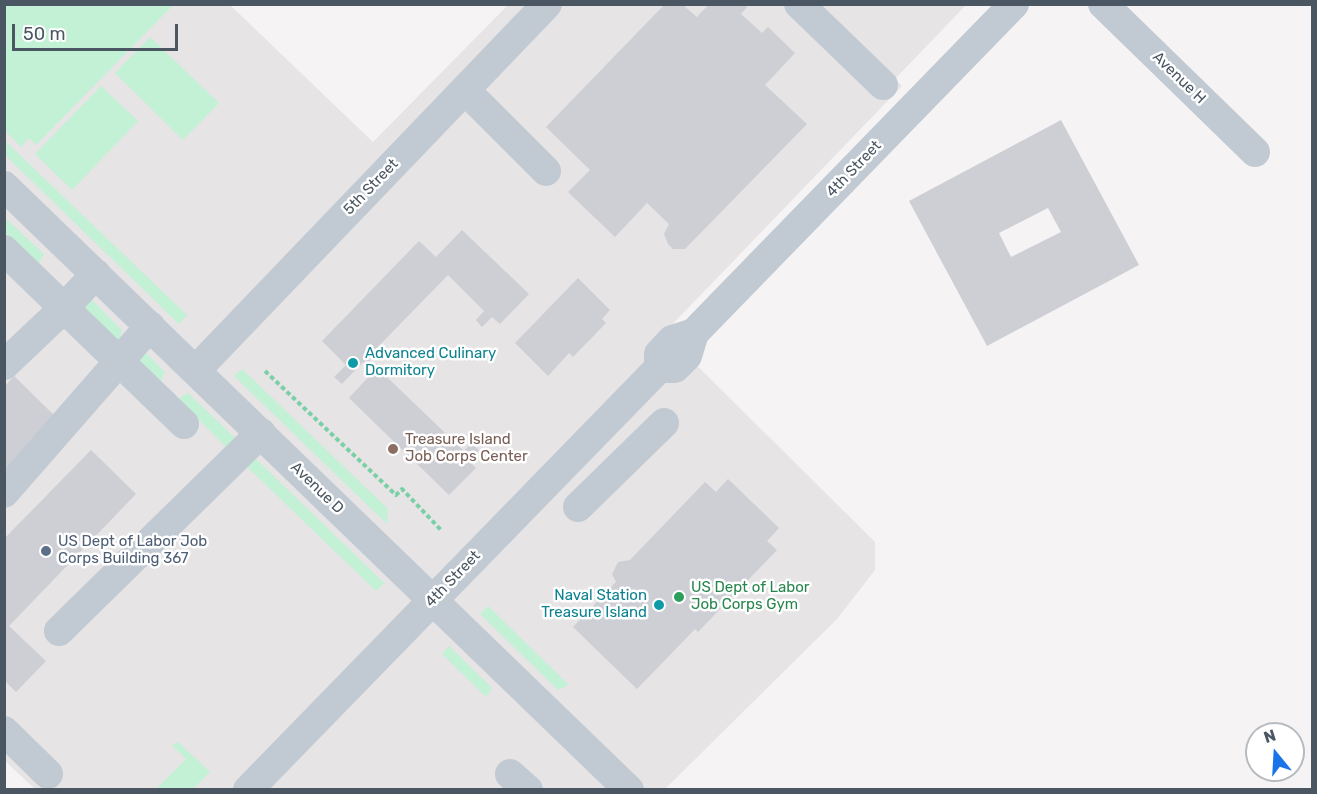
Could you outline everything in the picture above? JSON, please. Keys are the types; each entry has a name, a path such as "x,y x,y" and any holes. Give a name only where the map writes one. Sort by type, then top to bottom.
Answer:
{"street":[{"name":"5th Street","path":"195,370 547,4"},
{"path":"800,4 883,85"},
{"name":"4th Street","path":"248,789 659,368 659,354 672,340 694,333 1014,4"},
{"name":"Avenue H","path":"1103,4 1256,152"},
{"path":"465,90 546,171"},
{"name":"Avenue D","path":"4,186 629,789"},
{"path":"4,250 184,424"},
{"path":"4,365 96,274"},
{"path":"4,493 150,326"},
{"path":"578,507 664,423"},
{"path":"59,632 261,433"},
{"path":"593,436 623,464"},
{"path":"4,731 48,774"}],"path":[{"path":"265,371 396,495 402,489 441,530"}],"shaded area":[{"name":"Treasure Island Job Corps Center","path":"4,5 230,5 373,142 508,5 966,5 895,79 902,86 664,333 875,542 875,570 837,619 665,789 35,789 4,760"}],"green space":[{"path":"4,5 173,5 36,145 29,138 21,147 5,131"},
{"path":"150,37 219,103 183,140 115,73"},
{"path":"101,86 138,121 72,190 35,154"},
{"path":"4,140 187,315 179,324 5,155"},
{"path":"4,217 44,254 38,265 5,232"},
{"path":"90,298 122,330 119,342 77,302"},
{"path":"140,347 165,372 160,382 128,351"},
{"path":"242,369 388,509 387,524 234,376"},
{"path":"188,393 235,438 230,451 178,399"},
{"path":"252,455 384,583 376,591 240,460"},
{"path":"488,606 569,685 558,690 480,614"},
{"path":"449,646 492,688 486,697 442,654"},
{"path":"178,742 210,772 193,789 156,789 186,759 172,745"}],"building":[{"path":"709,4 745,4 747,7 741,14 762,33 768,27 795,53 765,85 807,124 685,249 673,249 668,244 664,234 669,224 647,203 615,237 568,192 590,170 546,127 664,5 683,5 697,17"},
{"path":"1061,120 1139,265 987,346 909,201","holes":["1048,208 1061,232 1011,257 999,233"]},
{"name":"Advanced Culinary Dormitory","path":"462,230 529,294 500,324 492,317 482,327 476,320 484,311 448,275 367,358 464,451 471,443 479,450 469,461 476,468 449,495 349,398 373,372 363,362 342,384 334,377 346,365 322,341 419,241 436,257"},
{"path":"578,278 610,310 602,319 606,323 573,357 569,353 548,376 515,343"},
{"path":"14,376 56,417 5,470 5,386"},
{"path":"91,450 136,494 9,626 46,661 16,692 4,680 4,539"},
{"name":"Naval Station Treasure Island","path":"728,479 779,528 767,541 777,550 698,632 695,629 637,689 573,627 616,582 612,574 618,562 630,560 705,482 716,492"}],"place":[{"name":"Advanced Culinary Dormitory","path":"353,363"},
{"name":"Treasure Island Job Corps Center","path":"393,449"},
{"name":"US Dept of Labor Job Corps Building 367","path":"46,551"},
{"name":"US Dept of Labor Job Corps Gym","path":"679,597"},
{"name":"Naval Station Treasure Island","path":"659,605"}]}
